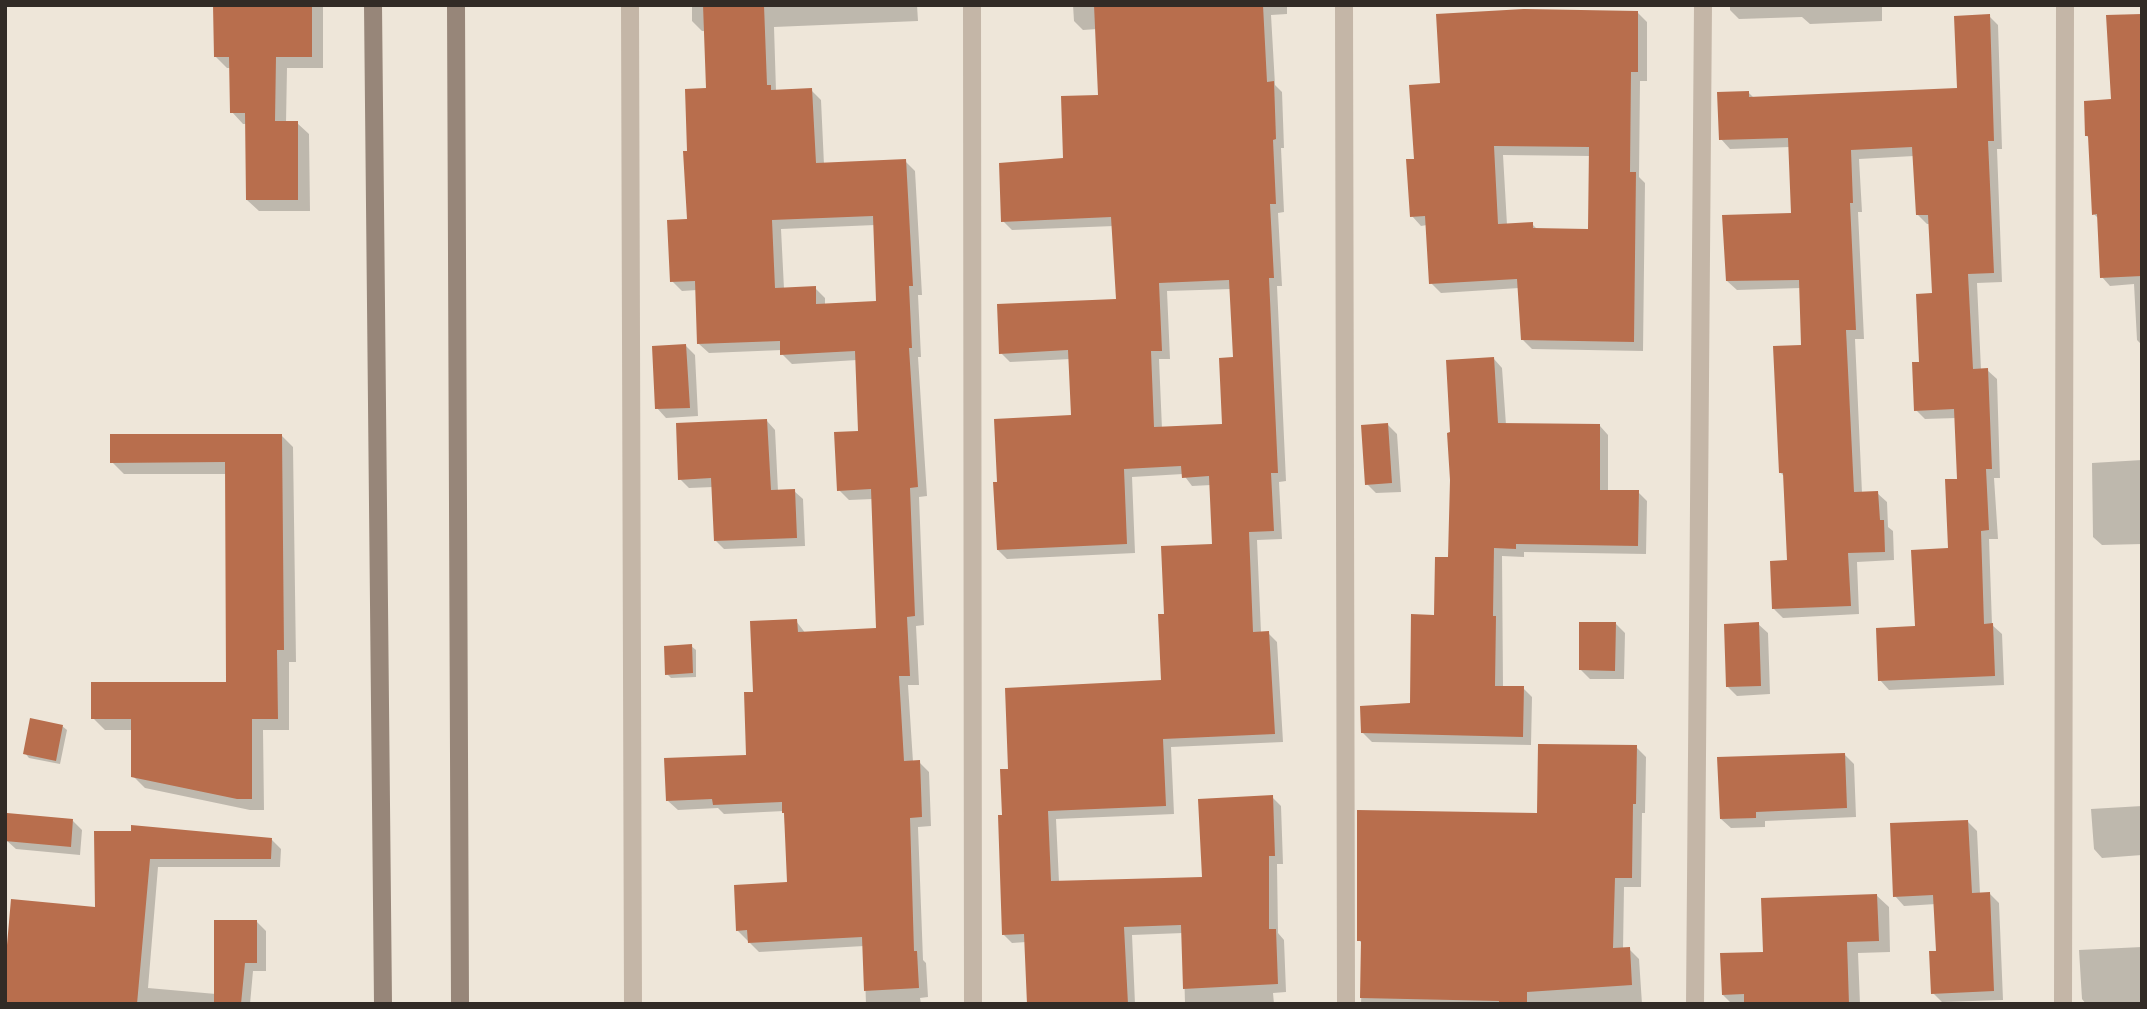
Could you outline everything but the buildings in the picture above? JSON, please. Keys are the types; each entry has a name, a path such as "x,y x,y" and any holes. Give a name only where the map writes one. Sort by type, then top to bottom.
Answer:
{"street":[{"path":"373,5 383,1004"},
{"path":"456,5 460,1004"},
{"path":"630,5 634,1004"},
{"path":"972,5 973,1004"},
{"path":"1344,5 1346,1004"},
{"path":"1695,1004 1703,5"},
{"path":"2063,1004 2065,5"}]}
